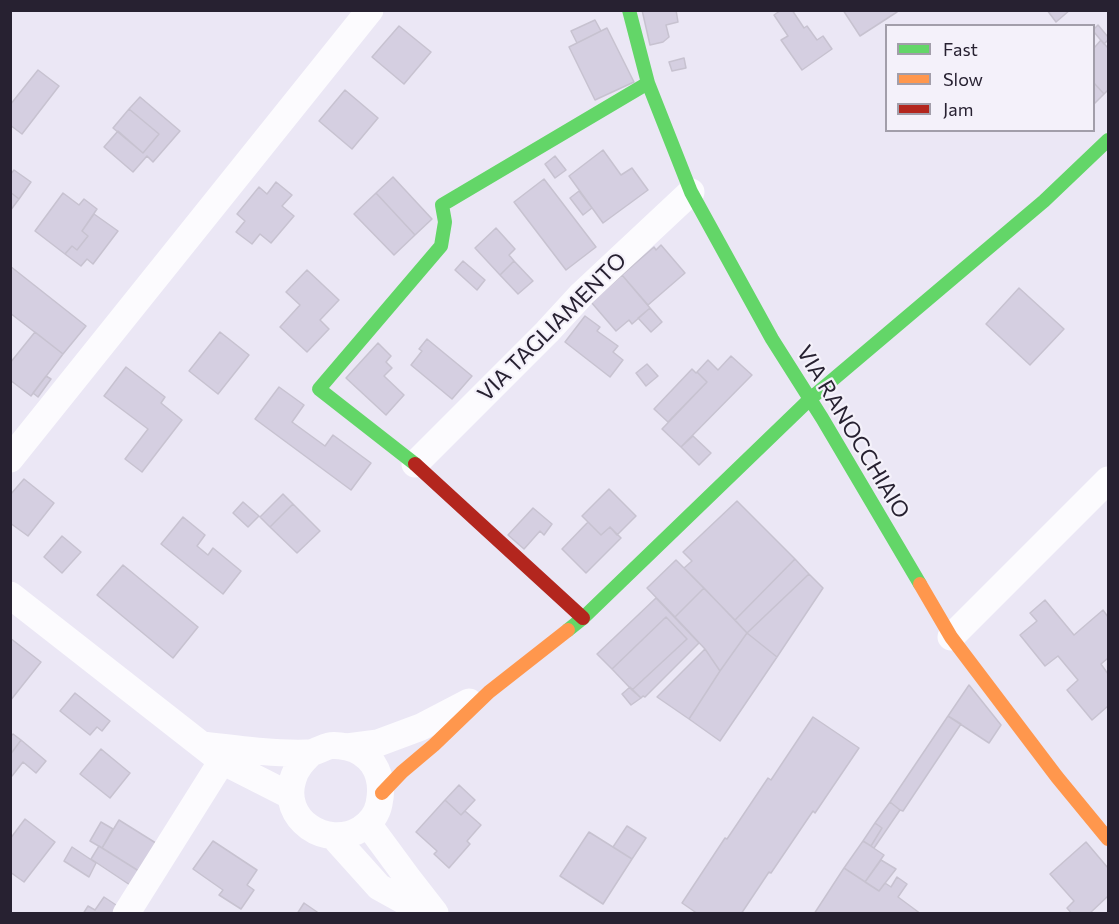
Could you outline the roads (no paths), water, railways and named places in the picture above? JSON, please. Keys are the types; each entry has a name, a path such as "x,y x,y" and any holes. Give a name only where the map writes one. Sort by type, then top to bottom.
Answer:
{"street":[{"path":"10,459 370,10"},
{"name":"VIA RANOCCHIAIO","path":"629,10 648,83 691,192 772,339 951,637 1057,777 1108,839"},
{"path":"583,618 416,464 319,389 441,246 445,222 442,206 648,83"},
{"path":"382,793 489,692 583,618 810,399 1044,201 1108,140"},
{"name":"VIA TAGLIAMENTO","path":"416,464 582,294 691,192"},
{"path":"951,637 1108,480"},
{"path":"10,595 212,753 291,796"},
{"path":"212,753 311,753 328,746 347,747 378,743 421,727 489,692"},
{"path":"311,753 299,765 292,780 291,796 296,812 305,825 318,833 334,837 353,834 368,824 378,810 382,793 380,778 373,764 361,753 347,747"},
{"path":"126,914 212,753"},
{"path":"368,824 436,914"},
{"path":"334,837 380,888 428,914"}]}
